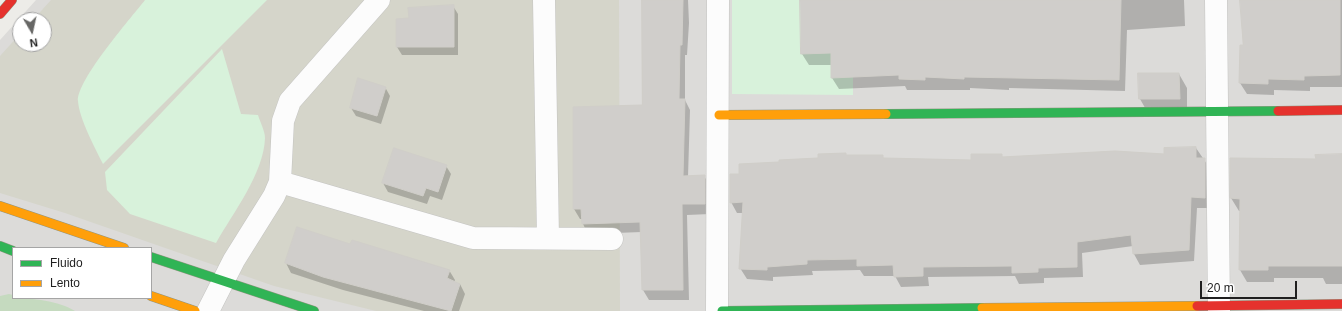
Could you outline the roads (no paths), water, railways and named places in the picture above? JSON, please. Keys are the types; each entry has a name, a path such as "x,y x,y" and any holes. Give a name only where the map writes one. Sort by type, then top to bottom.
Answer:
{"street":[{"path":"0,14 12,0"},
{"path":"208,311 234,260 274,196 280,182 283,121 290,101 380,0"},
{"path":"544,0 548,238"},
{"path":"717,311 719,115 718,0"},
{"path":"1216,0 1219,308"},
{"path":"719,115 1342,110"},
{"path":"280,182 473,238 612,239"},
{"path":"0,206 121,247"},
{"path":"0,246 12,251"},
{"path":"152,257 314,311"},
{"path":"152,296 195,311"},
{"path":"722,311 1219,308 1342,304"}]}
